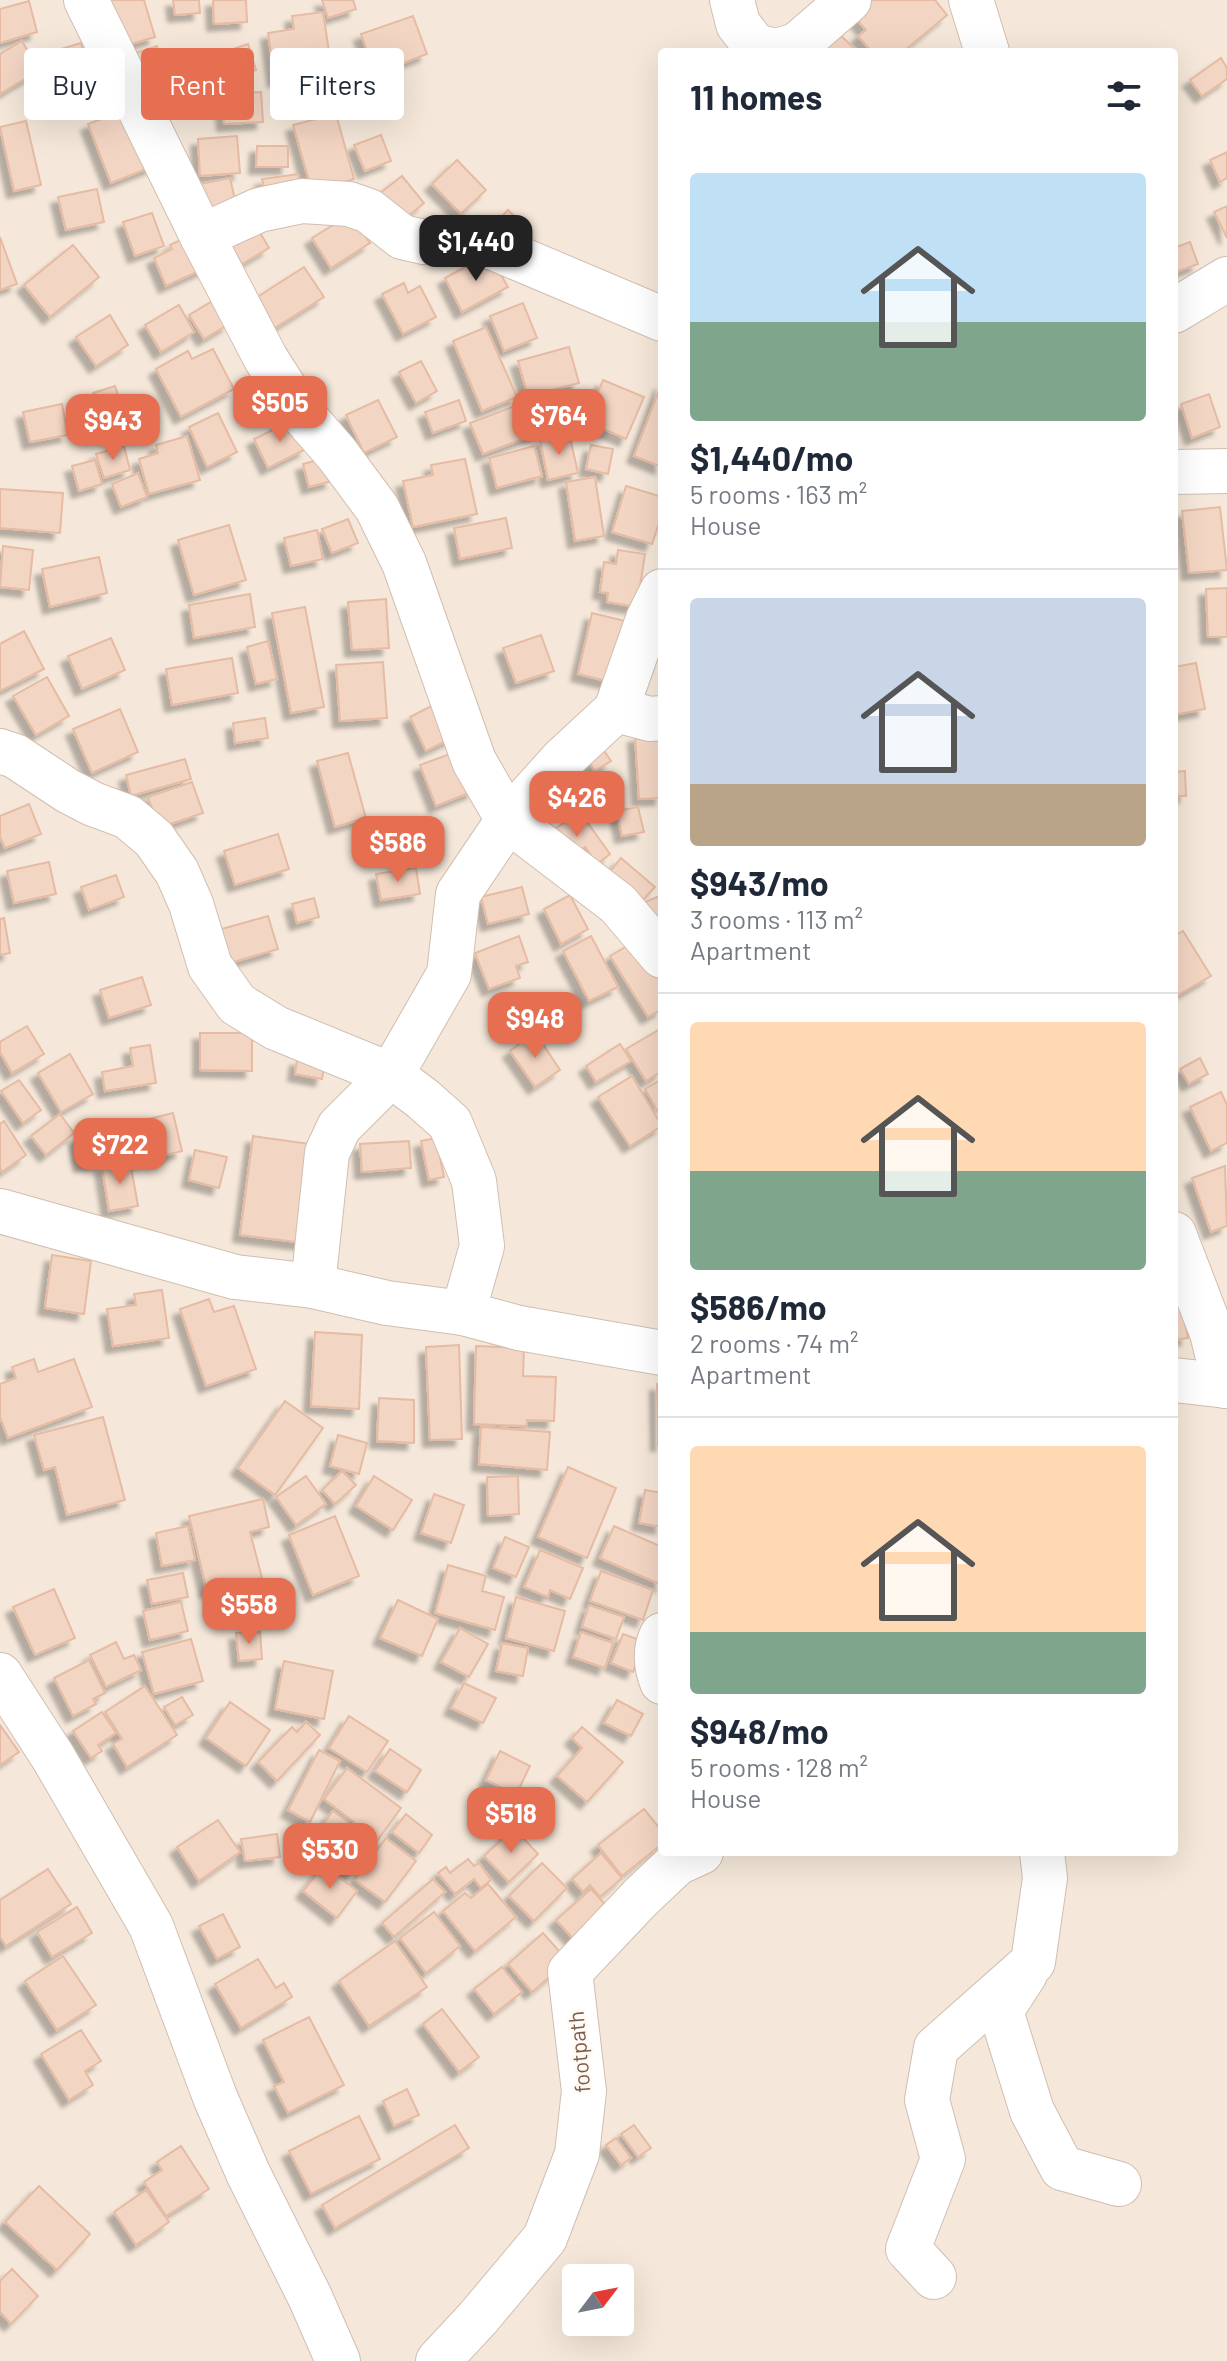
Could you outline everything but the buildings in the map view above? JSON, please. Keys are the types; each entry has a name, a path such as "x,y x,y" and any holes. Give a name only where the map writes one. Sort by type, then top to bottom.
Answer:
{"street":[{"path":"86,0 266,359 298,409 337,454 377,508 404,563 474,761 508,820 618,904 658,951"},
{"path":"732,0 738,24 755,46 763,48"},
{"path":"786,48 797,45 849,0"},
{"path":"971,0 986,48"},
{"path":"202,236 259,210 302,201 349,204 369,211 402,237 424,242 460,241 494,248 658,317"},
{"path":"1178,309 1227,279"},
{"path":"1178,472 1227,471"},
{"path":"313,1286 327,1153 339,1127 391,1075 449,974 458,894 508,820 562,760 616,710 658,599"},
{"path":"616,710 658,718"},
{"path":"0,751 15,756 93,804 128,817 154,839 177,872 191,904 210,966 237,1004 276,1028 391,1075 450,1123 474,1181 482,1246 463,1313"},
{"path":"0,1211 235,1277 313,1286 387,1303 463,1313 519,1328 658,1352"},
{"path":"1178,1244 1212,1333 1226,1386 1178,1380"},
{"path":"658,1649 658,1673"},
{"path":"0,1675 53,1757 151,1926 220,2110 338,2361"},
{"name":"footpath","path":"438,2361 545,2238 577,2154 584,2091 570,1972 640,1898 677,1863 692,1856"},
{"path":"1042,1856 1045,1878 1033,1962 1001,2011 1032,2111 1062,2168 1119,2184"},
{"path":"934,2277 908,2249 943,2159 927,2100 936,2048 1033,1962"}],"shaded area":[{"path":"0,0 1227,0 1227,2361 0,2361"}]}
